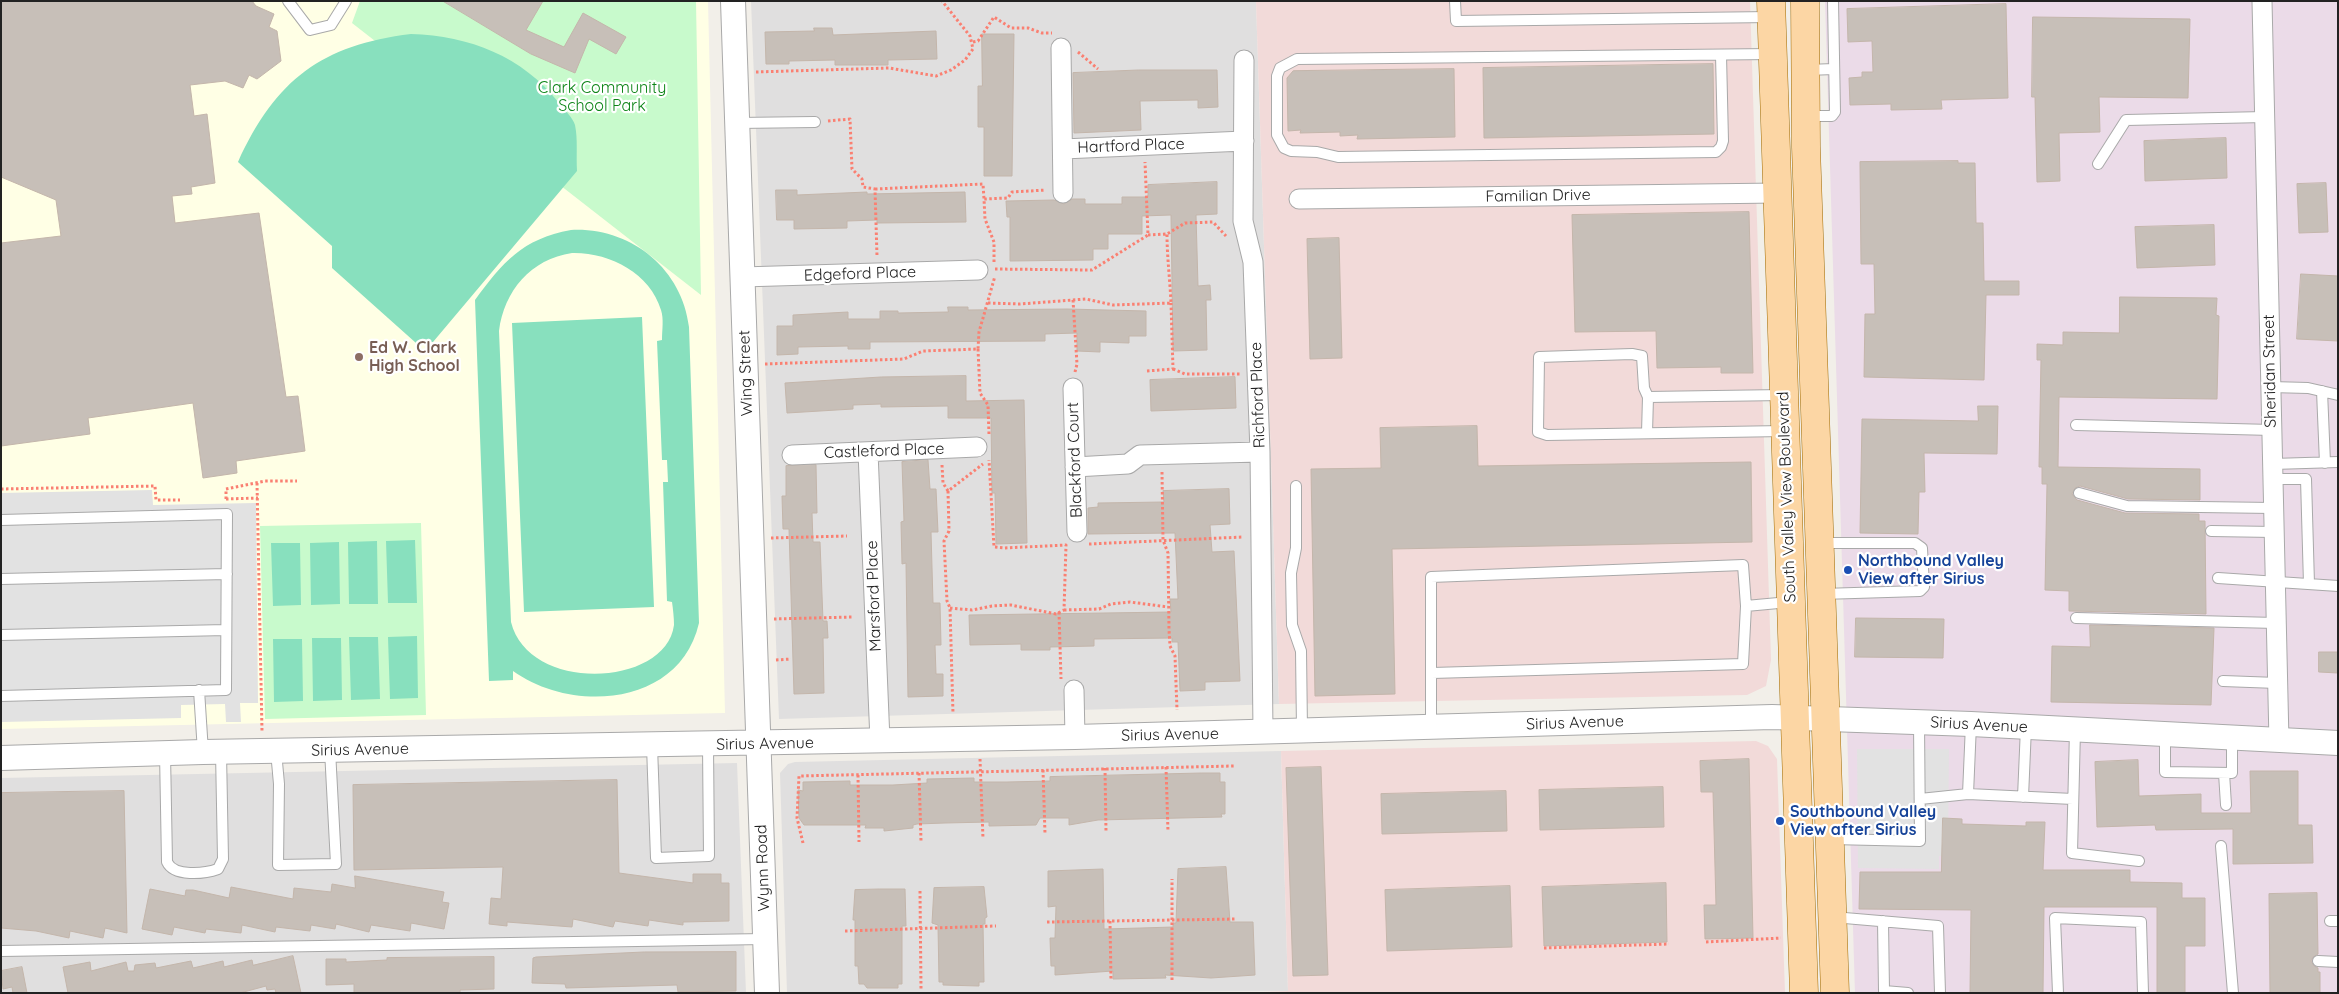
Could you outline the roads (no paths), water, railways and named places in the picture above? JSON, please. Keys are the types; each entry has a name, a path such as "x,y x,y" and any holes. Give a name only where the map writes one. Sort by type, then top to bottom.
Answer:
{"main road":[{"name":"South Valley View Boulevard","path":"1805,1 1806,147 1835,993"},
{"path":"1776,6 1805,61"},
{"name":"South Valley View Boulevard","path":"1776,6 1773,66 1804,993"},
{"path":"1773,66 1786,106 1790,128 1795,138 1806,147"},
{"path":"1778,193 1787,205 1791,254 1811,276"},
{"path":"1781,291 1795,316 1798,349 1805,354 1814,356"},
{"path":"1784,394 1792,401 1797,415 1802,477 1818,483"},
{"path":"1802,918 1833,917"}],"street":[{"name":"Wing Street","path":"733,1 759,744"},
{"name":"Sheridan Street","path":"2262,1 2279,741"},
{"path":"1063,149 1066,41"},
{"name":"Richford Place","path":"1244,60 1243,221 1254,262 1260,452 1263,732"},
{"name":"Hartford Place","path":"1063,191 1063,149 1244,141"},
{"name":"Familian Drive","path":"1299,200 1778,193"},
{"name":"Edgeford Place","path":"742,277 986,269"},
{"name":"Blackford Court","path":"1072,388 1076,541"},
{"name":"Castleford Place","path":"792,455 868,452 983,453"},
{"name":"Marsford Place","path":"868,452 880,741"},
{"path":"1075,467 1128,464 1140,455 1260,452"},
{"path":"1067,686 1075,737"},
{"name":"Sirius Avenue","path":"1,758 212,752 652,746 1075,737 1794,716 1826,720 1971,724 2338,743"},
{"name":"Wynn Road","path":"759,744 767,993"}],"lane":[{"path":"288,1 310,30 331,26 346,1"},
{"path":"1455,1 1456,21 1776,6"},
{"path":"1806,116 1832,116 1835,112 1833,1"},
{"path":"1721,55 1723,141 1721,148 1716,152 1338,157 1317,152 1291,151 1284,148 1277,135 1277,76 1280,68 1297,59 1721,55 1773,66"},
{"path":"1805,61 1834,69"},
{"path":"2098,164 2126,120 2265,117"},
{"path":"737,123 815,122"},
{"path":"1647,433 1648,396 1644,388 1642,356 1632,354 1539,356 1538,432 1547,435 1785,431"},
{"path":"2271,387 2308,388 2338,395"},
{"path":"2322,391 2325,462"},
{"path":"1648,396 1784,394"},
{"path":"2076,425 2272,430"},
{"path":"2273,472 2325,462 2338,462"},
{"path":"2273,472 2306,479 2309,584"},
{"path":"1296,486 1296,548 1291,574 1292,624 1301,650 1302,731"},
{"path":"2079,493 2127,506 2274,508"},
{"path":"1,520 227,514 226,690 1,696"},
{"path":"2212,531 2274,532"},
{"path":"1820,543 1915,543 1922,548 1924,587 1920,591 1822,594"},
{"path":"1431,727 1431,577 1743,565 1746,606 1744,664 1432,673"},
{"path":"1,579 227,574"},
{"path":"2218,578 2275,580 2338,586"},
{"path":"1746,606 1791,602"},
{"path":"2076,618 2276,623"},
{"path":"1,635 226,630"},
{"path":"2223,681 2277,683"},
{"path":"165,753 167,862 169,868 180,872 212,872 218,870 223,859 222,783 212,752 199,690"},
{"path":"1830,839 1920,841 1919,722"},
{"path":"1968,794 1971,724"},
{"path":"2023,797 2026,727"},
{"path":"2075,730 2072,852 2139,861"},
{"path":"2165,735 2165,772 2232,772 2232,738"},
{"path":"652,746 656,858 709,856 708,745"},
{"path":"276,751 279,784 278,865 336,864 330,750"},
{"path":"2224,772 2226,805"},
{"path":"1920,799 1968,794 2073,799"},
{"path":"2221,846 2233,993"},
{"path":"1833,917 1938,926 1940,993"},
{"path":"2058,993 2055,918 2141,922 2143,993"},
{"path":"1883,922 1884,991 1908,993"},
{"path":"1,951 765,939"},
{"path":"2318,961 2338,962"}],"place":[{"name":"Ed W. Clark High School","path":"359,357"},
{"name":"Northbound Valley View after Sirius","path":"1848,570"},
{"name":"Southbound Valley View after Sirius","path":"1780,821"}],"park label":[{"name":"Clark Community School Park","path":"602,97"}]}
